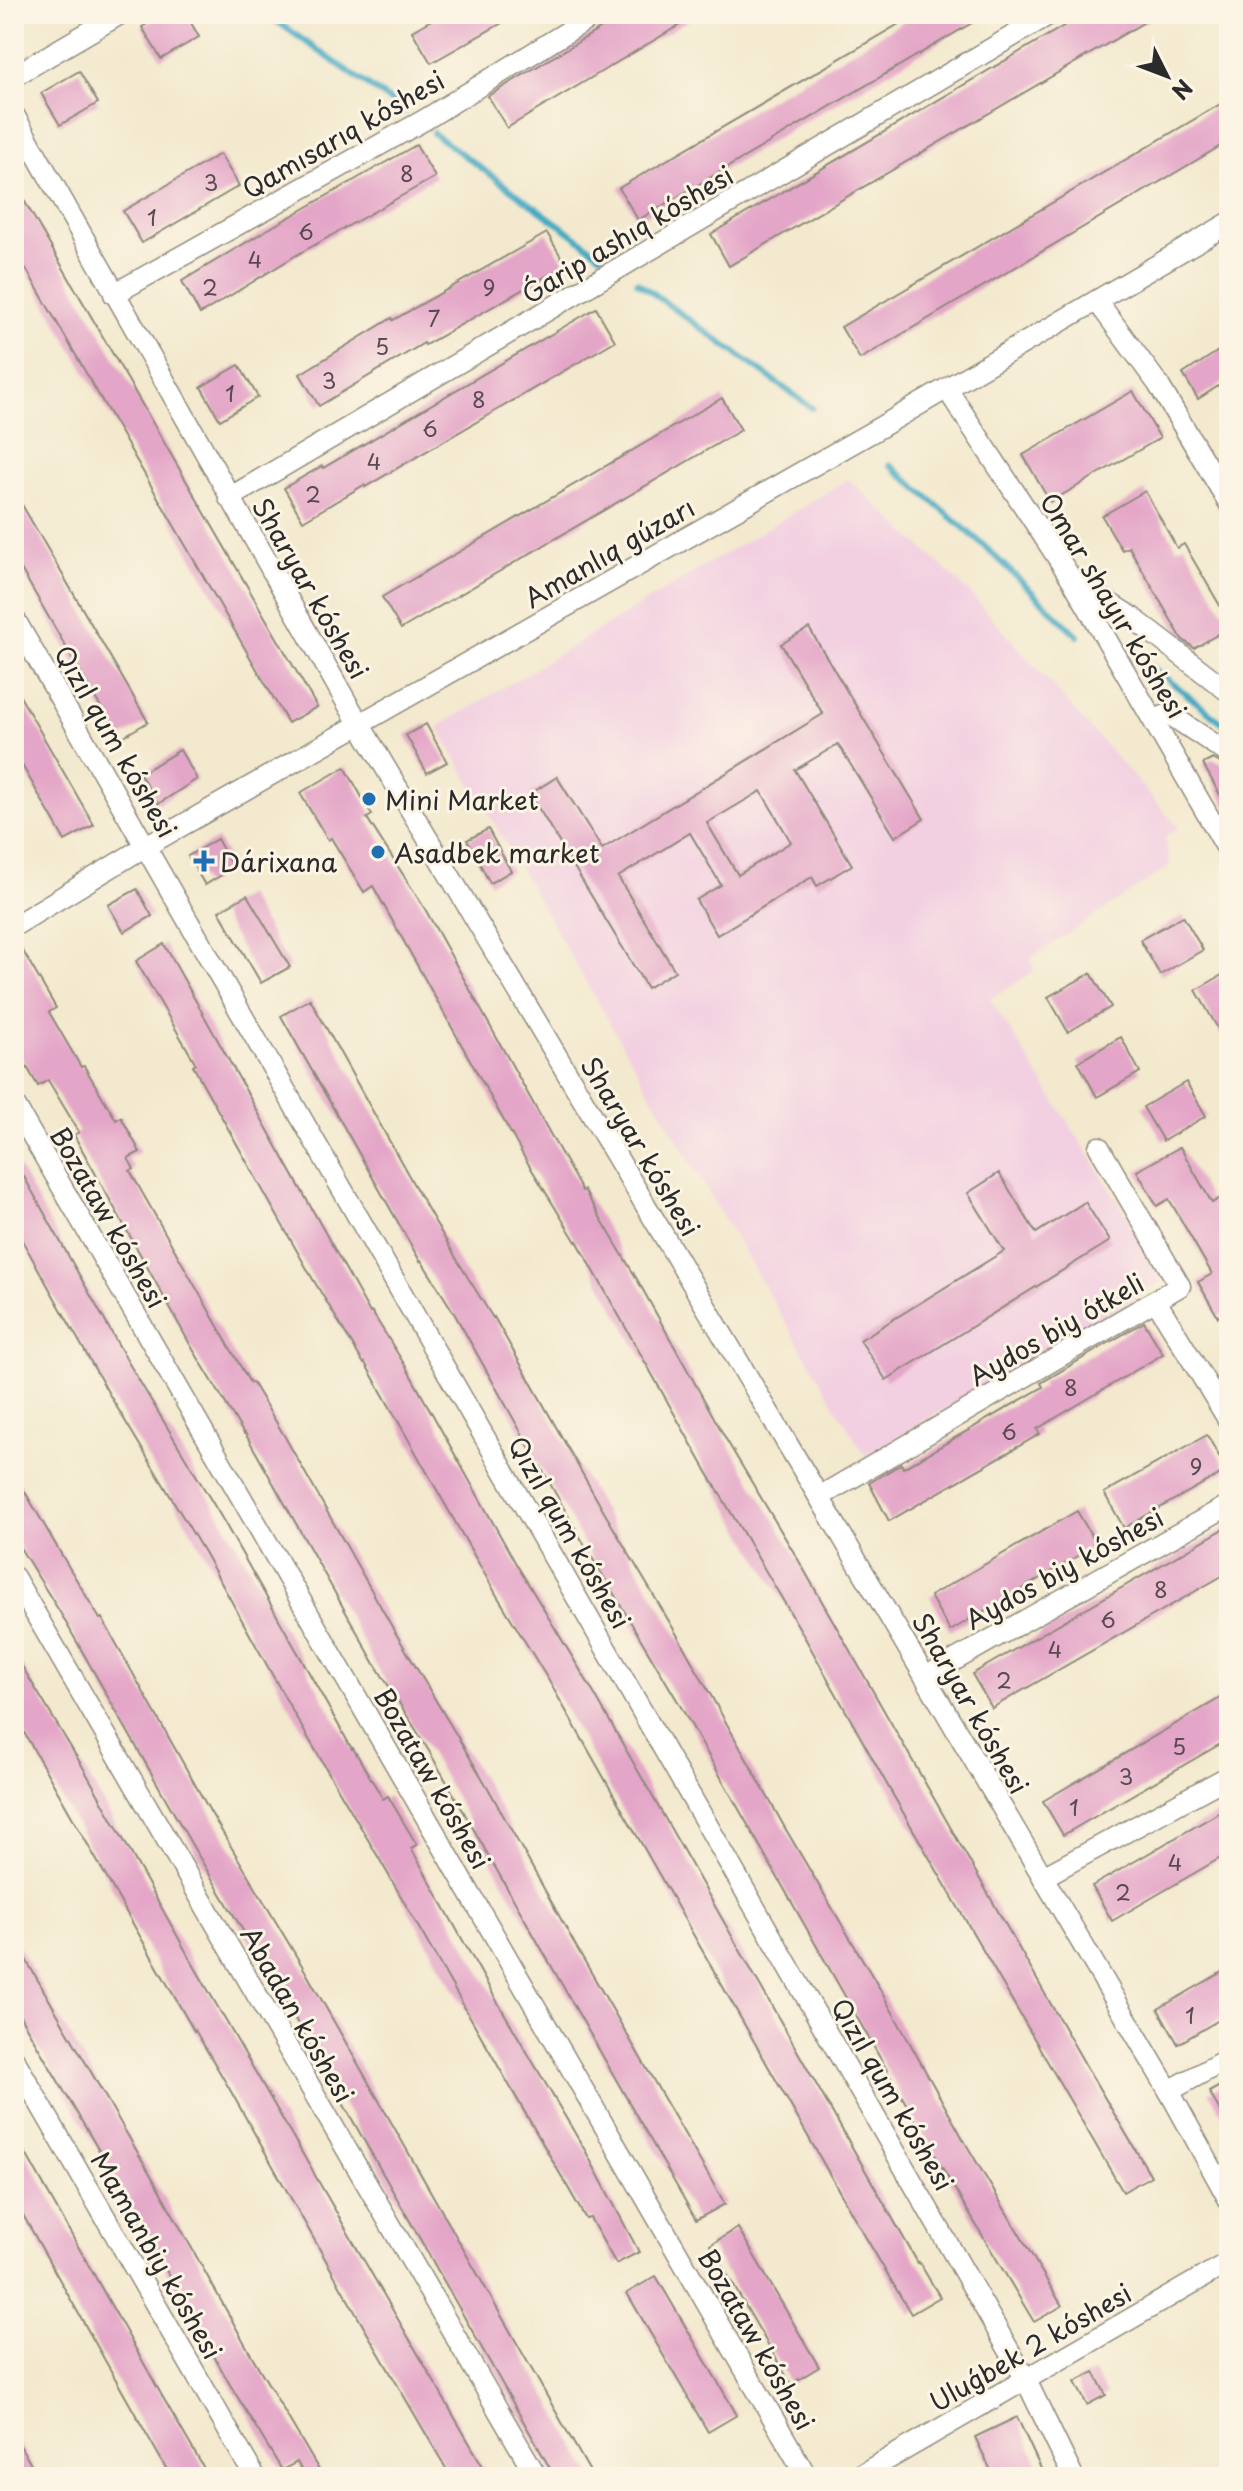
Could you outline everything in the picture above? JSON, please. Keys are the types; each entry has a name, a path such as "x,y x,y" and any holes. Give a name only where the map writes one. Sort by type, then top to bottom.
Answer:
{"street":[{"path":"14,76 120,14"},
{"name":"Qamısarıq kóshesi","path":"114,294 426,119 596,14"},
{"name":"Ǵarip ashıq kóshesi","path":"229,498 1050,14"},
{"name":"Sharyar kóshesi","path":"14,115 229,498 1169,2091 1229,2200"},
{"name":"Amanlıq gúzarı","path":"14,926 146,846 947,389 1229,223"},
{"path":"1097,301 1158,384 1229,503"},
{"name":"Omar shayır kóshesi","path":"947,389 1071,578 1229,852"},
{"path":"1071,578 1133,618 1229,692"},
{"name":"Qızıl qum kóshesi","path":"14,618 1025,2378 1073,2477"},
{"path":"1154,720 1169,714 1229,754"},
{"name":"Bozataw kóshesi","path":"14,1104 807,2477"},
{"name":"Aydos biy ótkeli","path":"819,1497 1180,1286 1099,1147"},
{"path":"1156,1301 1229,1421"},
{"name":"Aydos biy kóshesi","path":"925,1677 1229,1505"},
{"name":"Abadan kóshesi","path":"14,1577 537,2477"},
{"path":"1043,1877 1229,1776"},
{"path":"1169,2091 1229,2058"},
{"name":"Mamanbiy kóshesi","path":"14,2059 255,2477"},
{"name":"Uluǵbek 2 kóshesi","path":"857,2477 1229,2262"}],"shaded area":[{"path":"849,479 967,590 1179,828 1165,836 1170,866 1030,959 1034,971 990,999 1167,1278 865,1456 438,727"}],"building":[{"path":"164,14 186,14 199,37 161,59 142,27"},
{"path":"442,14 518,14 431,63 412,31"},
{"path":"625,14 698,14 507,128 488,96"},
{"path":"916,14 987,14 638,220 619,188"},
{"path":"1084,14 1158,14 729,266 711,234"},
{"path":"79,71 98,103 60,125 41,93"},
{"path":"1229,99 1229,141 860,359 841,327"},
{"path":"416,145 435,177 200,314 182,281"},
{"path":"220,154 239,186 142,243 123,211"},
{"path":"14,183 317,707 288,723 14,248"},
{"path":"547,233 566,265 424,343 319,406 300,374 392,318"},
{"path":"596,308 615,341 303,521 284,488"},
{"path":"1229,344 1229,379 1198,399 1183,374"},
{"path":"239,365 258,397 220,420 201,387"},
{"path":"1133,391 1160,438 1050,502 1023,455"},
{"path":"722,398 741,430 401,629 382,597"},
{"path":"14,491 148,722 119,739 14,557"},
{"path":"1145,491 1177,548 1184,544 1229,621 1229,628 1194,648 1182,639 1129,547 1122,550 1102,516"},
{"path":"809,628 924,819 895,837 838,744 795,770 852,865 817,886 812,877 717,935 696,900 721,885 690,833 618,877 675,971 647,988 530,794 557,777 602,849 823,714 781,644","holes":["761,791 791,842 738,875 707,823"]},
{"path":"14,686 94,825 65,841 14,751"},
{"path":"426,724 447,762 427,773 406,735"},
{"path":"180,750 197,779 158,804 140,774"},
{"path":"1213,759 1229,768 1229,811 1203,764"},
{"path":"345,767 372,815 367,818 425,909 582,1191 638,1281 1151,2176 1123,2192 577,1241 523,1155 373,886 364,892 300,793"},
{"path":"488,829 511,871 490,883 467,840"},
{"path":"217,839 233,868 205,885 188,856"},
{"path":"137,889 152,916 124,932 108,905"},
{"path":"247,895 290,967 261,983 219,911"},
{"path":"1183,916 1203,950 1160,975 1140,940"},
{"path":"14,939 56,1008 49,1012 81,1067 84,1066 116,1120 121,1117 140,1152 128,1158 134,1169 130,1171 725,2204 696,2220 429,1751 375,1664 245,1433 191,1346 74,1135 79,1132 48,1080 38,1086 14,1045"},
{"path":"164,944 370,1313 406,1367 515,1562 588,1683 940,2297 911,2314 549,1681 365,1363 311,1276 193,1066 196,1064 136,961"},
{"path":"1229,971 1229,1048 1196,990"},
{"path":"1091,973 1111,1007 1068,1032 1048,997"},
{"path":"310,999 419,1194 494,1317 966,2144 1062,2306 1034,2322 947,2176 677,1700 584,1544 454,1313 420,1261 281,1016"},
{"path":"1121,1037 1140,1072 1097,1097 1078,1062"},
{"path":"1186,1082 1206,1116 1163,1141 1143,1107"},
{"path":"1180,1147 1212,1203 1229,1193 1229,1310 1218,1317 1198,1282 1212,1274 1169,1199 1157,1206 1137,1171"},
{"path":"14,1159 352,1749 383,1799 388,1796 417,1845 411,1848 586,2152 639,2252 616,2264 590,2218 586,2219 204,1552 109,1394 14,1226"},
{"path":"999,1173 1036,1233 1085,1202 1110,1241 886,1380 860,1340 1004,1251 968,1193"},
{"path":"1144,1322 1163,1354 1037,1429 1040,1434 889,1521 869,1483 901,1464 903,1468 1043,1387 1041,1383"},
{"path":"1207,1435 1227,1470 1124,1528 1104,1493"},
{"path":"14,1473 102,1618 593,2477 555,2477 285,2001 14,1538"},
{"path":"1077,1511 1097,1545 950,1631 930,1596"},
{"path":"1229,1526 1229,1572 992,1708 972,1674"},
{"path":"14,1653 84,1769 489,2477 451,2477 355,2312 14,1715"},
{"path":"1229,1693 1229,1739 1063,1835 1043,1801"},
{"path":"1229,1807 1229,1853 1112,1921 1092,1886"},
{"path":"14,1939 323,2477 305,2477 297,2462 282,2470 229,2383 14,2006"},
{"path":"1229,1968 1229,2014 1178,2044 1158,2009"},
{"path":"1229,2081 1229,2126 1209,2092"},
{"path":"25,2152 209,2477 171,2477 146,2433 14,2199 14,2158"},
{"path":"738,2228 819,2367 791,2384 710,2245"},
{"path":"656,2276 737,2415 708,2432 627,2293"},
{"path":"1094,2372 1106,2395 1087,2405 1075,2382"},
{"path":"1017,2417 1045,2477 994,2477 975,2437"},
{"path":"14,2435 34,2470 22,2477 14,2477"}],"waterway":[{"path":"266,14 405,111"},
{"path":"433,133 601,255"},
{"path":"637,282 812,408"},
{"path":"890,465 979,541 1078,636"},
{"path":"1147,663 1229,728"}],"place":[{"name":"Mini Market","path":"369,799"},
{"name":"Asadbek market","path":"378,852"},
{"name":"Dárixana","path":"204,861"}]}
